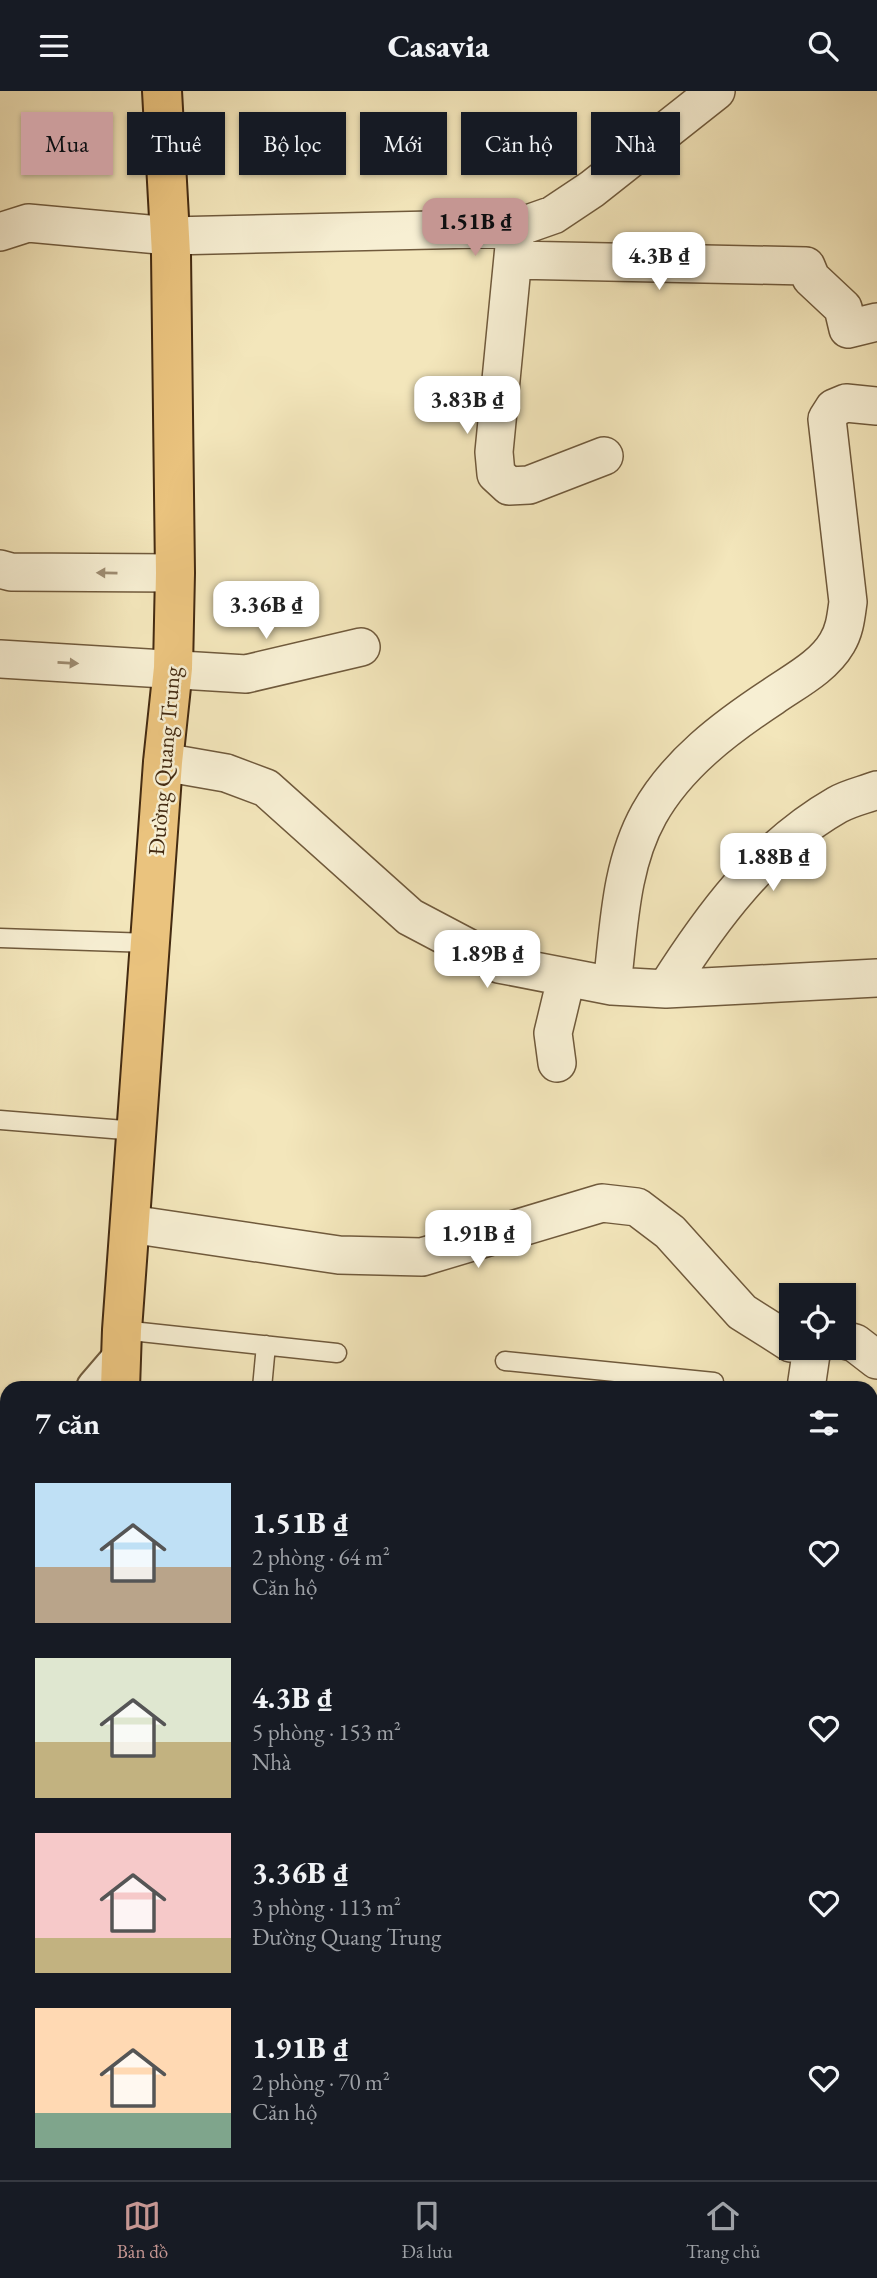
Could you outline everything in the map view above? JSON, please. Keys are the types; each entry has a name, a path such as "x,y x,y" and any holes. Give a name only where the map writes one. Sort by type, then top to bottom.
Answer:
{"main road":[{"name":"Đường Quang Trung","path":"115,1366 130,1224 163,761 173,668 175,573 170,236 162,91"}],"street":[{"path":"604,456 529,485 509,486 496,474 494,452 514,244 592,189 716,91"},
{"path":"0,232 28,223 170,236 514,244 806,266 811,278 843,308 848,329 877,322"},
{"path":"612,986 626,871 649,814 683,767 724,731 826,658 845,627 848,602 845,558 827,419 834,408 846,403 877,406"},
{"path":"0,569 11,572 175,573"},
{"path":"0,660 246,674 361,647"},
{"path":"163,761 226,773 267,788 410,917 499,964 612,986 666,989 877,978"},
{"path":"666,989 701,933 742,883 786,842 838,804 877,790"},
{"path":"556,1063 553,1033 566,979"},
{"path":"130,1224 339,1255 422,1257 602,1203 637,1207 670,1232 742,1312 779,1338"},
{"path":"856,1344 877,1360"}],"lane":[{"path":"0,938 150,943"},
{"path":"0,1120 136,1131"},
{"path":"115,1366 266,1345 337,1353"},
{"path":"263,1381 266,1345"},
{"path":"505,1361 695,1381"}]}
